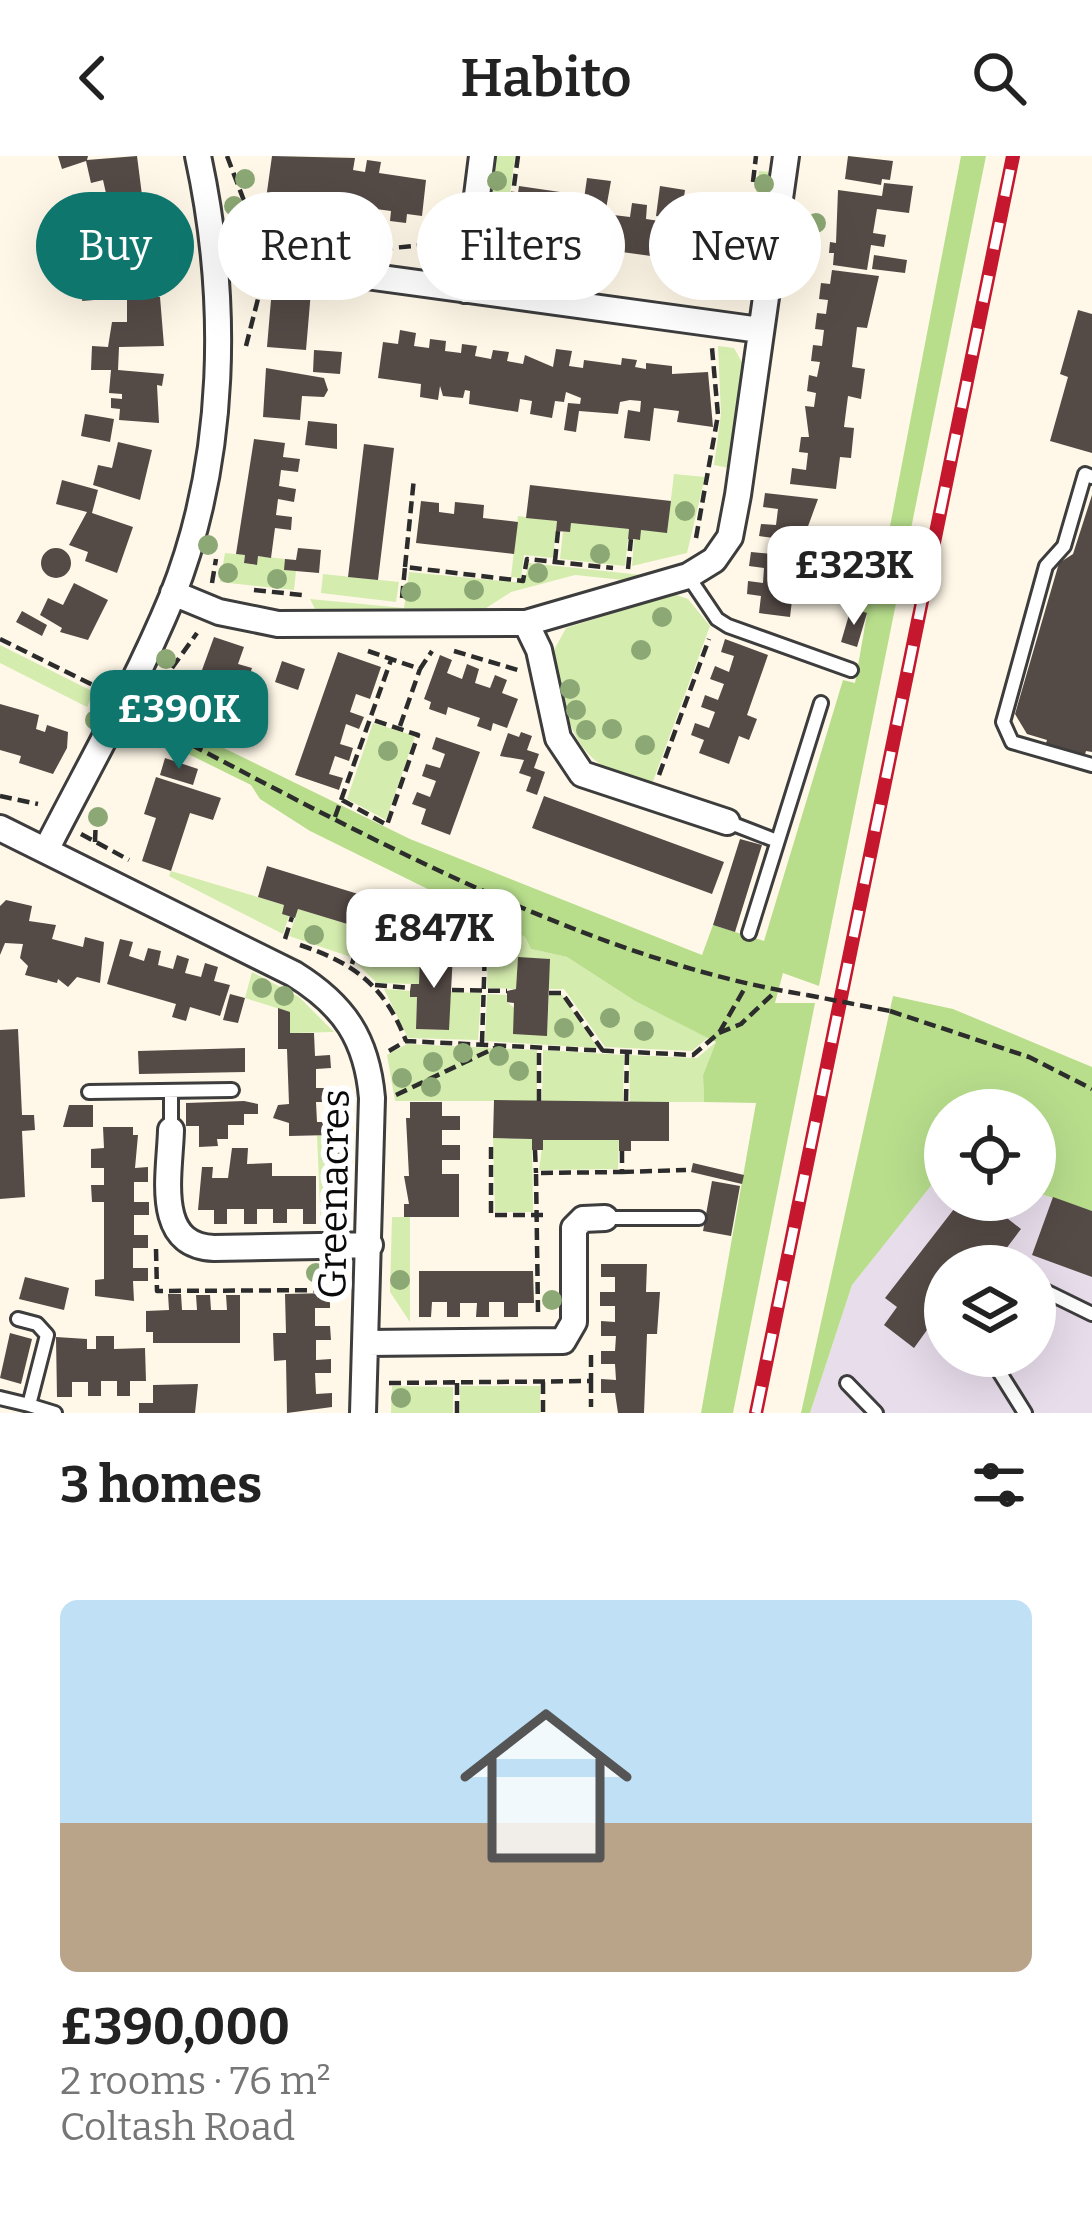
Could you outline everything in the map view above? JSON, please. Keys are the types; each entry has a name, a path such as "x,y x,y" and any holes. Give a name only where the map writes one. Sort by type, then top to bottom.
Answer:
{"street":[{"path":"46,850 123,704 173,593 204,470 215,400 218,266 199,156"},
{"path":"477,192 482,156"},
{"path":"173,593 219,612 278,624 526,622 688,577 714,560 730,537 786,156"},
{"path":"539,300 760,330"},
{"path":"526,622 539,650 558,738 582,775 727,822"},
{"name":"Greenacres","path":"0,828 294,974 344,1014 370,1068 363,1413"},
{"path":"171,1130 169,1210 172,1225 190,1243 214,1248 370,1245"},
{"path":"367,1343 562,1341 574,1322 577,1222 605,1218"}],"lane":[{"path":"1092,477 1084,474 1064,545 1046,566 1003,722 1012,742 1092,765"},
{"path":"688,577 717,619 851,670"},
{"path":"749,933 820,703"},
{"path":"727,822 777,841"},
{"path":"89,1092 232,1090"},
{"path":"171,1091 171,1130"},
{"path":"605,1218 699,1218"},
{"path":"1056,1296 1092,1314"},
{"path":"18,1319 37,1324 46,1335 28,1405"},
{"path":"1002,1377 1025,1413"},
{"path":"847,1383 876,1413"},
{"path":"0,1398 55,1413"}],"path":[{"path":"513,192 518,156"},
{"path":"752,192 756,156"},
{"path":"688,577 718,416 715,324 724,300"},
{"path":"401,606 414,478"},
{"path":"555,562 558,531"},
{"path":"628,569 631,539"},
{"path":"405,567 523,581 527,559 650,572"},
{"path":"236,588 307,596"},
{"path":"651,797 717,619"},
{"path":"0,639 100,688 144,720 442,871 621,945 746,986 890,1010 1029,1057 1092,1089"},
{"path":"335,817 392,660"},
{"path":"399,728 419,670"},
{"path":"91,707 100,688"},
{"path":"342,800 387,825 418,735 370,719"},
{"path":"285,939 292,917"},
{"path":"352,964 360,938"},
{"path":"482,1043 485,949"},
{"path":"375,985 410,988"},
{"path":"384,1054 406,1041 693,1055 718,1033 746,986"},
{"path":"452,990 507,992"},
{"path":"718,1033 741,1024 776,991"},
{"path":"549,992 562,993 603,1051"},
{"path":"390,1075 391,1098 502,1045"},
{"path":"539,1047 539,1101"},
{"path":"626,1102 627,1052"},
{"path":"491,1147 491,1215 564,1215 577,1222"},
{"path":"535,1150 536,1173"},
{"path":"622,1172 686,1170"},
{"path":"457,1382 457,1413"},
{"path":"543,1382 543,1413"},
{"path":"591,1382 591,1407"}],"shaded area":[{"path":"924,1193 924,1221 1056,1221 1056,1199 1092,1211 1092,1413 810,1413 852,1285"}],"green space":[{"path":"492,156 515,156 510,192 488,192"},
{"path":"961,156 986,156 819,986 783,973 775,1003 815,1003 733,1413 701,1413 756,1103 704,1102 703,1075 716,1042 635,1001 567,957 531,949 525,937 310,831 260,799 251,785 170,745 167,737 183,728 410,839 702,955 713,925 764,941 843,680 855,683 867,614 851,608 856,593 877,594"},
{"path":"759,171 771,172 768,192 756,192"},
{"path":"718,346 734,348 744,366 729,468 714,465 721,414"},
{"path":"674,474 705,477 687,553 632,566 634,539 640,539 641,530 667,532"},
{"path":"518,516 557,521 553,558 524,555 521,578 511,577"},
{"path":"571,523 629,529 625,566 560,559 563,532 569,532"},
{"path":"225,553 245,555 244,563 256,565 258,556 285,559 285,570 296,571 294,590 220,582"},
{"path":"529,563 642,575 623,580 575,575 511,592 480,612 317,613 310,599 404,608 409,572 524,583"},
{"path":"323,574 399,582 396,602 321,593"},
{"path":"674,594 688,599 710,626 652,784 604,767 577,738 563,699 554,650 566,628"},
{"path":"0,645 94,692 87,707 0,663"},
{"path":"373,723 415,736 386,820 347,799"},
{"path":"171,871 284,905 282,914 289,916 283,934 169,876"},
{"path":"298,909 354,926 351,957 289,936"},
{"path":"489,919 525,937 531,949 567,957 635,1001 709,1037 692,1051 605,1047 564,989 549,989 549,959 518,958 516,989 487,988"},
{"path":"366,929 398,939 399,952 420,952 419,984 377,983 355,962"},
{"path":"252,972 299,997 334,1032 290,1033 289,1012 245,998"},
{"path":"384,989 410,991 410,997 417,997 416,1029 448,1030 451,992 481,993 478,1040 408,1038"},
{"path":"487,994 507,995 507,1002 547,1035 549,995 562,995 598,1048 485,1041"},
{"path":"893,996 953,1009 1092,1067 1092,1211 1056,1199 1056,1089 924,1089 924,1194 852,1285 810,1413 801,1413"},
{"path":"716,1042 703,1075 704,1102 630,1102 629,1055 697,1058"},
{"path":"407,1044 537,1050 537,1101 395,1101 387,1055"},
{"path":"543,1050 624,1055 623,1101 542,1101"},
{"path":"317,1135 354,1136 350,1199 321,1229"},
{"path":"493,1138 532,1139 533,1212 495,1212"},
{"path":"543,1140 619,1140 618,1169 539,1170"},
{"path":"392,1217 410,1217 410,1322 390,1292"},
{"path":"392,1386 453,1387 453,1413 391,1413"},
{"path":"460,1386 540,1386 540,1413 460,1413"}],"building":[{"path":"58,156 88,156 87,160 137,156 142,192 106,192 103,180 91,183 86,161 62,169"},
{"path":"272,156 355,158 353,170 365,172 367,160 381,162 379,173 426,180 425,192 417,192 417,215 407,214 406,223 393,221 393,192 267,192"},
{"path":"848,156 893,161 890,180 882,179 881,185 845,179"},
{"path":"587,178 611,181 609,192 585,192"},
{"path":"884,183 913,186 909,213 877,209 873,233 886,235 884,247 871,245 867,270 833,265 834,253 829,253 830,242 836,243 838,190 882,196"},
{"path":"519,186 560,192 518,192"},
{"path":"660,186 685,190 685,192 659,192"},
{"path":"632,203 647,205 649,256 625,252 625,216 630,217"},
{"path":"874,255 907,260 905,273 872,269"},
{"path":"832,270 879,276 867,328 857,327 852,367 865,369 861,399 848,396 844,427 854,428 851,458 840,457 836,489 790,484 792,468 806,470 808,453 799,452 801,437 809,437 805,406 814,407 816,393 807,391 809,375 817,377 820,362 811,361 813,345 822,346 824,330 815,329 817,313 826,314 828,300 821,299 821,283 830,284"},
{"path":"127,300 160,300 164,346 119,347 118,370 164,374 162,386 157,385 159,423 119,420 120,409 111,408 111,398 122,399 122,394 109,393 111,370 91,370 92,346 108,347 112,322 127,322"},
{"path":"271,300 310,300 306,350 267,347"},
{"path":"1078,310 1092,314 1092,453 1050,441 1068,377 1060,374"},
{"path":"400,330 416,333 414,346 429,348 430,339 446,341 445,351 461,353 462,344 477,346 475,356 491,359 493,350 509,352 507,361 523,364 525,355 553,367 556,349 572,351 569,366 583,368 584,360 621,365 622,358 637,360 635,367 646,369 646,363 672,366 672,374 708,372 713,427 677,422 679,411 654,408 650,441 624,438 628,410 640,412 641,401 620,402 618,414 579,411 576,432 564,430 568,403 580,404 581,398 566,392 564,402 555,401 552,418 530,414 532,401 520,399 518,412 469,404 470,391 465,390 463,398 443,396 440,386 438,400 420,397 421,384 378,378 383,342 398,344"},
{"path":"314,350 342,352 340,374 313,372"},
{"path":"266,368 324,378 328,390 324,397 302,396 300,420 263,417"},
{"path":"85,414 114,419 110,442 81,436"},
{"path":"308,421 337,424 337,449 305,445"},
{"path":"254,439 285,443 283,457 300,459 298,472 281,470 279,486 296,489 294,502 278,499 276,515 292,517 291,530 275,528 271,558 258,556 257,565 244,563 245,555 236,554"},
{"path":"118,442 152,450 140,500 93,485 98,465 112,468"},
{"path":"364,444 394,448 378,580 348,577"},
{"path":"62,480 98,490 92,513 133,527 117,573 85,561 88,552 69,545 87,512 56,504"},
{"path":"530,485 671,501 667,533 641,530 640,540 628,539 629,529 571,523 570,532 556,531 557,521 526,518"},
{"path":"765,493 818,499 807,529 821,530 819,559 797,557 796,569 810,571 808,585 794,584 790,617 759,613 761,596 747,594 748,581 763,583 764,568 749,566 751,552 772,554 774,538 759,536 761,524 776,525 778,509 763,507"},
{"path":"1092,495 1092,752 1086,751 1084,758 1045,746 1047,740 1027,734 1015,714 1059,563 1073,554"},
{"path":"421,501 439,503 439,512 454,514 455,502 484,505 483,518 518,522 514,554 416,543"},
{"path":"56,548 67,552 71,563 67,574 56,578 45,574 41,563 45,552"},
{"path":"298,548 321,550 319,573 284,570 285,559 296,560"},
{"path":"74,583 108,600 88,640 60,632 62,628 40,615 48,598 63,605"},
{"path":"851,608 867,613 857,647 841,642"},
{"path":"22,611 47,625 42,636 16,622"},
{"path":"214,637 244,647 238,664 252,668 248,680 234,675 229,690 243,694 238,707 224,702 218,719 232,724 227,736 177,719 183,701 190,703"},
{"path":"725,639 768,655 747,715 757,719 749,740 739,736 729,764 699,753 704,740 691,735 695,723 709,728 715,712 701,707 705,695 718,700 724,684 710,679 715,666 729,672 734,656 721,652"},
{"path":"338,652 381,667 370,699 356,694 350,712 364,717 359,729 346,724 340,744 353,748 349,761 335,756 329,774 343,778 339,790 295,775"},
{"path":"440,655 452,660 447,673 462,679 467,664 479,669 475,683 490,688 495,675 507,680 502,693 518,699 507,728 493,723 491,731 477,726 480,718 448,707 446,715 429,709 431,702 424,699"},
{"path":"282,661 305,669 298,690 275,682"},
{"path":"0,704 39,715 36,729 45,732 47,725 68,732 67,748 53,774 19,763 21,756 0,750"},
{"path":"521,732 532,736 527,750 539,754 534,768 545,772 537,795 526,791 531,777 519,773 524,760 500,756 508,733 519,737"},
{"path":"436,737 480,752 450,835 421,824 426,809 412,804 417,792 430,797 436,781 422,776 426,764 440,768 445,754 432,749"},
{"path":"165,758 198,769 193,785 160,775"},
{"path":"156,777 221,798 213,820 190,813 171,871 142,861 156,818 144,814"},
{"path":"544,796 724,862 712,894 532,828"},
{"path":"740,839 762,845 735,932 713,925"},
{"path":"267,866 407,909 398,939 366,929 363,938 351,935 354,926 298,909 295,918 282,914 284,905 258,897"},
{"path":"6,900 32,906 29,921 56,925 52,939 83,947 85,937 104,942 100,983 77,977 68,987 58,979 57,983 25,975 28,966 20,958 23,944 5,943 0,955 0,906"},
{"path":"120,939 133,942 129,956 144,961 148,948 161,951 158,965 173,969 177,955 189,959 185,973 201,977 205,963 218,967 214,981 230,985 220,1016 190,1007 186,1021 172,1017 176,1004 107,984"},
{"path":"420,952 453,953 449,1030 416,1029 417,997 410,997 410,991 411,984 419,984"},
{"path":"518,957 550,959 547,1036 513,1034 514,1003 507,1002 507,991 516,989"},
{"path":"230,994 245,998 238,1023 223,1020"},
{"path":"278,1008 290,1012 290,1033 314,1033 315,1056 330,1055 331,1068 316,1069 316,1088 330,1088 330,1102 316,1102 317,1122 331,1122 331,1135 289,1136 289,1123 273,1118 278,1105 289,1104 287,1049 278,1049"},
{"path":"18,1029 22,1115 34,1115 35,1130 22,1131 25,1197 0,1199 0,1030"},
{"path":"245,1048 245,1072 139,1074 138,1051"},
{"path":"494,1100 669,1102 669,1141 631,1141 631,1151 619,1151 619,1140 543,1140 543,1150 532,1150 532,1139 493,1138"},
{"path":"410,1102 442,1102 442,1116 460,1116 460,1130 442,1130 442,1145 460,1145 460,1160 442,1160 442,1174 459,1174 459,1217 404,1217 404,1204 409,1204 404,1176 409,1176 406,1118 410,1118"},
{"path":"186,1103 258,1104 258,1114 244,1114 244,1125 228,1125 228,1139 217,1139 218,1146 199,1147 199,1126 186,1126"},
{"path":"69,1105 93,1105 93,1127 63,1127"},
{"path":"103,1127 133,1127 133,1135 138,1135 135,1168 148,1167 148,1182 134,1182 134,1202 149,1202 149,1215 134,1215 134,1235 148,1235 148,1248 133,1248 133,1268 148,1268 148,1281 133,1281 134,1301 95,1296 95,1280 104,1279 104,1202 92,1202 91,1185 104,1185 104,1168 91,1168 91,1149 104,1148"},
{"path":"232,1148 248,1148 247,1164 272,1163 272,1176 316,1176 316,1224 303,1224 303,1209 287,1209 287,1223 273,1223 273,1209 257,1209 257,1224 244,1224 244,1209 227,1209 227,1224 214,1224 214,1210 198,1210 202,1167 213,1167 212,1178 228,1178"},
{"path":"693,1163 744,1175 742,1184 691,1172"},
{"path":"712,1181 740,1186 731,1236 703,1231"},
{"path":"1056,1198 1092,1211 1092,1277 1056,1264 1056,1245 1036,1245 1044,1221 1056,1221"},
{"path":"945,1221 1011,1221 1021,1229 1009,1245 926,1245"},
{"path":"924,1248 924,1334 914,1348 884,1325 897,1307 885,1298"},
{"path":"601,1264 647,1264 646,1292 660,1292 657,1334 647,1334 644,1413 618,1413 615,1393 601,1393 601,1379 616,1380 615,1364 601,1364 601,1351 615,1351 616,1336 601,1336 601,1321 615,1322 615,1306 600,1306 600,1292 615,1292 615,1277 601,1277"},
{"path":"419,1271 533,1271 534,1303 518,1303 518,1317 504,1317 504,1302 489,1302 489,1317 476,1317 477,1303 460,1303 460,1317 447,1317 447,1302 432,1302 431,1317 419,1317"},
{"path":"25,1277 69,1288 64,1310 19,1299"},
{"path":"330,1293 330,1308 315,1308 315,1326 330,1326 331,1340 316,1340 316,1360 331,1359 331,1373 315,1373 316,1394 332,1393 332,1407 287,1413 286,1360 274,1361 273,1333 286,1333 285,1294"},
{"path":"168,1294 181,1294 182,1310 197,1310 196,1295 210,1295 211,1310 227,1310 226,1295 240,1295 240,1343 153,1343 153,1332 146,1332 146,1311 169,1310"},
{"path":"10,1333 32,1339 21,1384 0,1378"},
{"path":"96,1336 114,1336 114,1349 145,1348 146,1381 130,1381 130,1396 117,1396 117,1381 101,1381 101,1396 88,1396 88,1382 72,1382 72,1397 57,1397 56,1337 87,1339 87,1349 96,1349"},
{"path":"198,1384 195,1413 139,1413 139,1403 153,1403 153,1385"}],"railway":[{"path":"756,1413 1013,156"}]}
